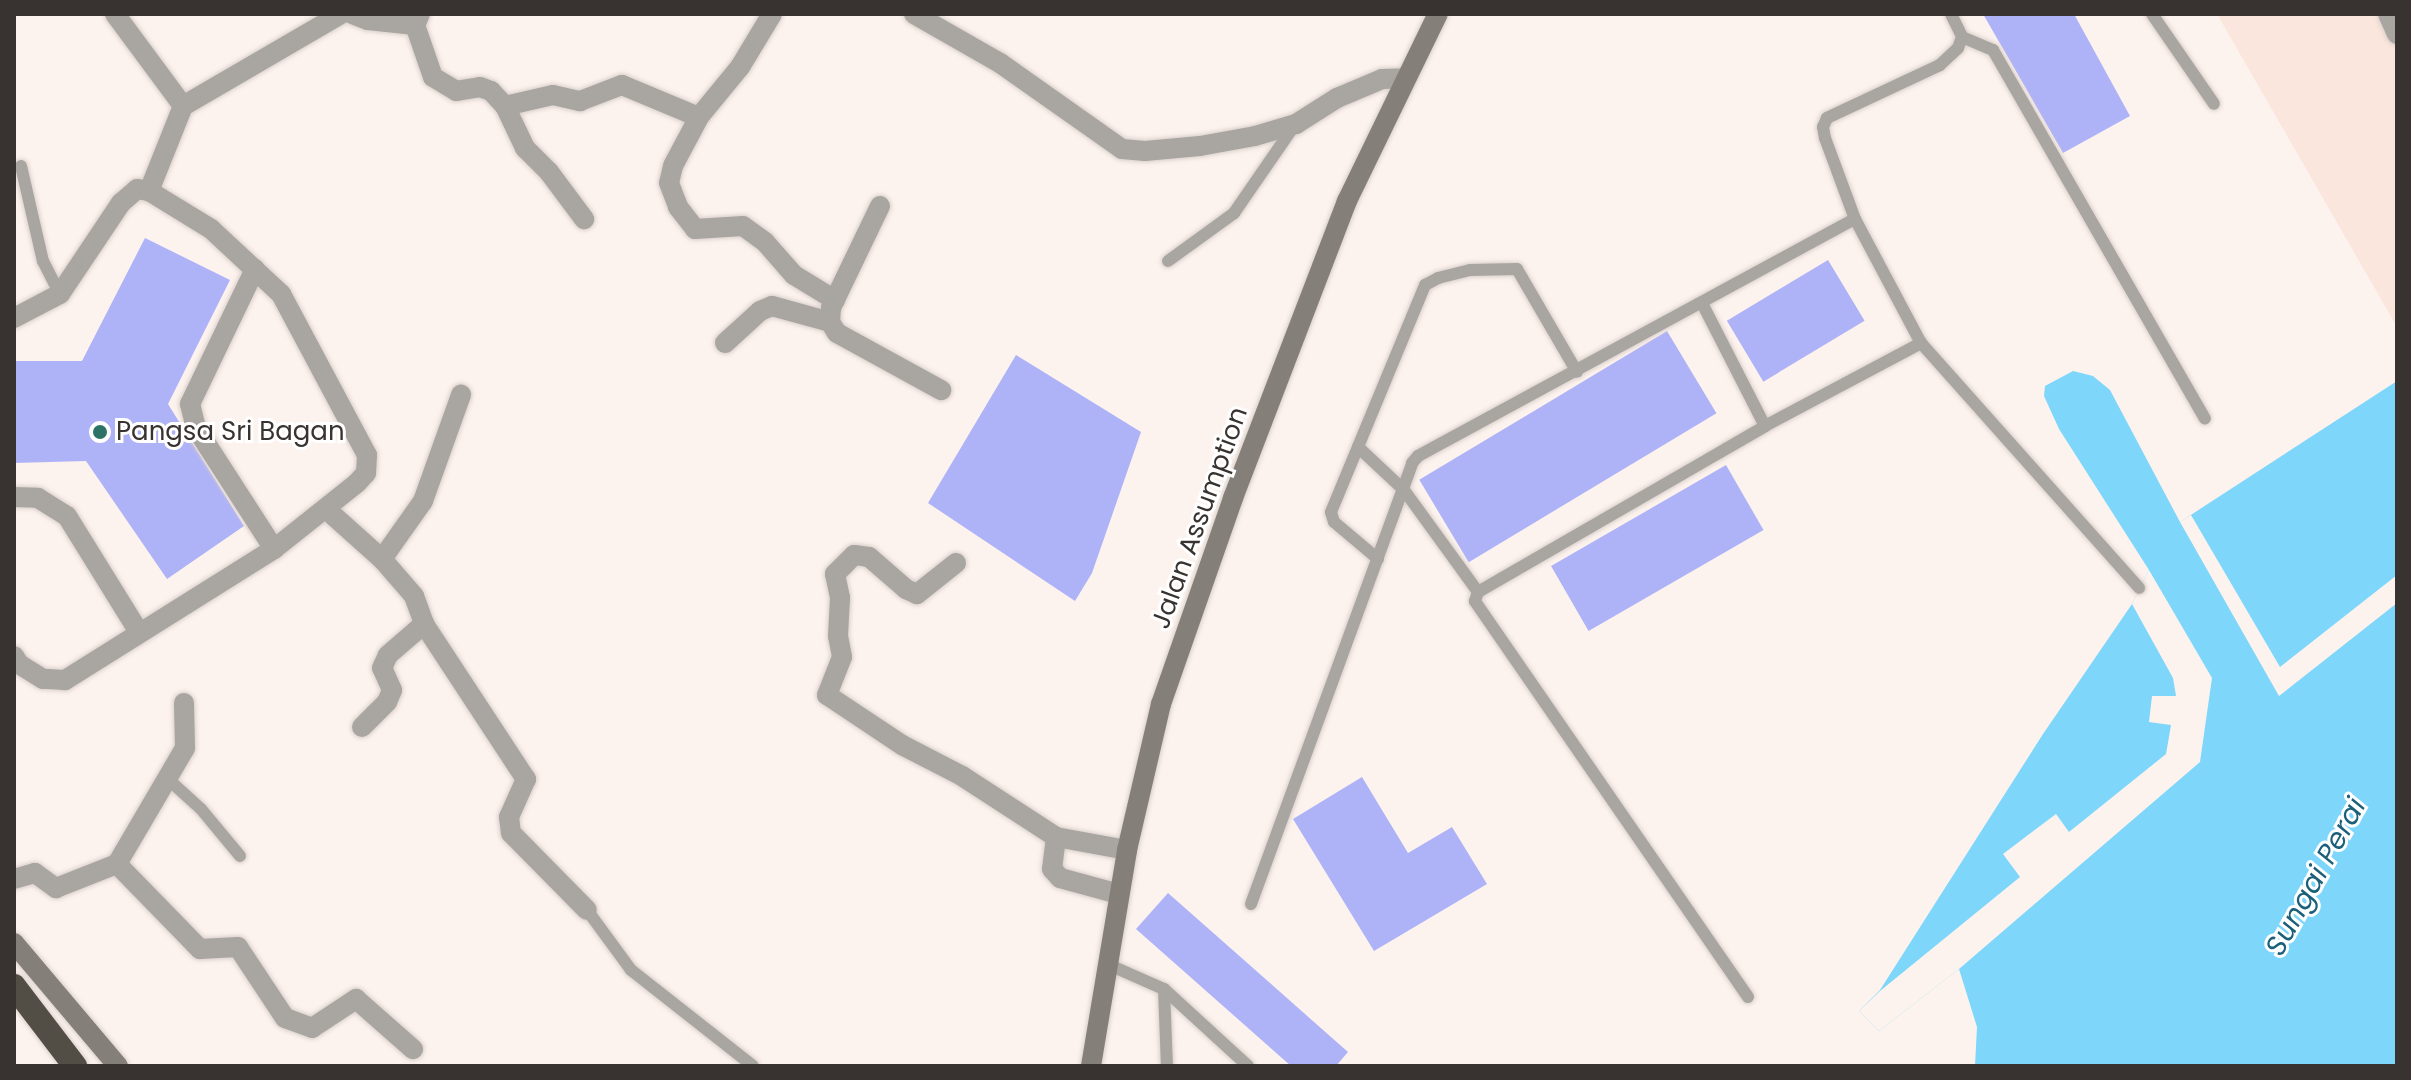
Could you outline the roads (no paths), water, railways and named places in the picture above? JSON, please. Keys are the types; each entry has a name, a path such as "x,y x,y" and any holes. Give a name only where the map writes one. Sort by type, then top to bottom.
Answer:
{"highway":[{"path":"14,986 75,1066"}],"street":[{"path":"115,14 183,106"},
{"path":"149,191 183,106 341,14"},
{"path":"352,14 368,20 417,20 433,77 456,91 480,87 491,91 505,106 525,148 549,172 584,219"},
{"path":"772,14 740,67 699,117 673,166 669,183 678,207 695,229 743,226 765,242 794,275 835,300"},
{"path":"914,14 1000,63 1122,149 1145,151 1200,146 1255,136 1296,124 1337,98 1382,79 1406,78"},
{"name":"Jalan Assumption","path":"1091,1066 1127,850 1161,704 1233,498 1347,201 1438,14"},
{"path":"2388,14 2397,34"},
{"path":"505,106 553,95 580,101 622,85 699,117"},
{"path":"14,318 60,294 121,203 137,189 149,191 211,229 281,294 367,455 366,473 274,549 65,680 43,679 19,664 14,656"},
{"path":"830,322 835,300 880,206"},
{"path":"255,269 190,404 196,428 274,549"},
{"path":"725,343 760,311 772,306 830,322 837,333 941,390"},
{"path":"382,559 423,501 461,395"},
{"path":"14,497 38,498 67,516 139,632"},
{"path":"326,509 382,559 414,596 424,624 526,779 509,817 511,833 587,910"},
{"path":"956,563 917,594 906,589 869,557 854,555 844,564 835,574 840,598 838,636 842,657 827,695 902,745 962,776 1056,837 1127,850"},
{"path":"362,727 387,702 392,690 382,668 388,655 424,624"},
{"path":"14,879 35,873 56,888 117,864 185,748 184,703"},
{"path":"1056,837 1052,869 1060,878 1119,894"},
{"path":"117,864 200,949 238,947 285,1018 312,1028 356,999 413,1049"},
{"path":"14,943 118,1066"}],"lane":[{"path":"1951,14 1962,37 1993,50 2205,418"},
{"path":"2152,14 2214,104"},
{"path":"1962,37 1958,48 1940,65 1827,118 1823,127 1825,138 1855,219 1921,343 2139,588"},
{"path":"1168,261 1234,213 1296,124"},
{"path":"21,166 43,261 60,294"},
{"path":"1251,904 1418,456 1855,219"},
{"path":"1378,559 1334,522 1331,512 1425,285 1438,278 1470,270 1517,269 1577,372"},
{"path":"1702,303 1765,426"},
{"path":"1748,997 1475,601 1478,592 1765,426 1921,343"},
{"path":"1358,447 1404,490 1478,592"},
{"path":"169,780 201,809 240,856"},
{"path":"587,910 631,970 753,1066"},
{"path":"1107,964 1164,989 1248,1066"},
{"path":"1164,989 1167,1066"}],"water":[{"name":"Sungai Perai","path":"2073,371 2093,376 2110,390 2180,522 2397,381 2397,1066 1975,1066 1977,1027 1959,969 1879,1031 1859,1011 1880,990 2043,734 2132,604 2149,570 2059,429 2044,396 2045,386"}],"place":[{"name":"Pangsa Sri Bagan","path":"100,432"}]}
